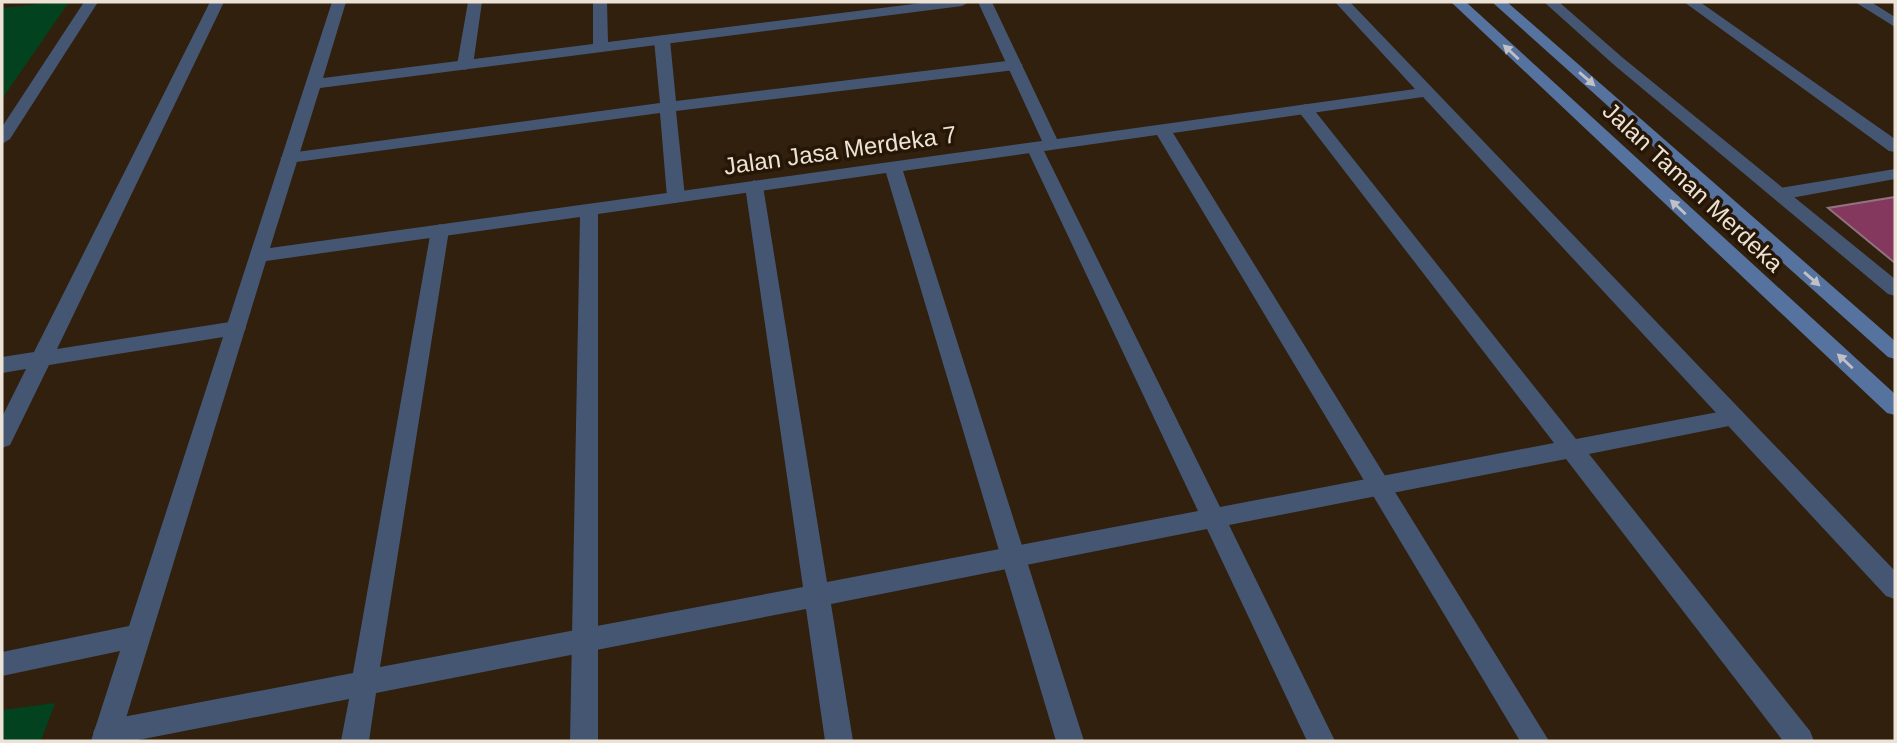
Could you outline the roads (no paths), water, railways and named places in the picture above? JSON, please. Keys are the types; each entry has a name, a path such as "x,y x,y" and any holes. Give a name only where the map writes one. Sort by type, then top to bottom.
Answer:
{"main road":[{"name":"Jalan Taman Merdeka","path":"1458,2 1895,407"},
{"name":"Jalan Taman Merdeka","path":"1499,2 1895,352"}],"street":[{"path":"2,139 91,2"},
{"path":"2,439 217,2"},
{"path":"339,2 106,737 365,683 1734,417"},
{"path":"465,65 475,2"},
{"path":"600,2 601,48"},
{"path":"313,84 962,2"},
{"path":"985,2 1015,65 1043,146 1214,519 1321,741"},
{"path":"1342,2 1895,588"},
{"path":"1551,2 1618,61 1895,289"},
{"path":"1691,2 1895,147"},
{"path":"1862,2 1895,23"},
{"path":"662,40 676,197"},
{"path":"289,158 667,107 1015,65"},
{"name":"Jalan Jasa Merdeka 7","path":"259,256 1427,92"},
{"path":"1305,109 1800,741"},
{"path":"1162,129 1535,741"},
{"path":"893,167 1070,741"},
{"path":"1780,194 1895,174"},
{"path":"754,186 839,741"},
{"path":"584,741 589,210"},
{"path":"355,741 440,230"},
{"path":"2,365 236,328"},
{"path":"2,664 137,636"}]}
